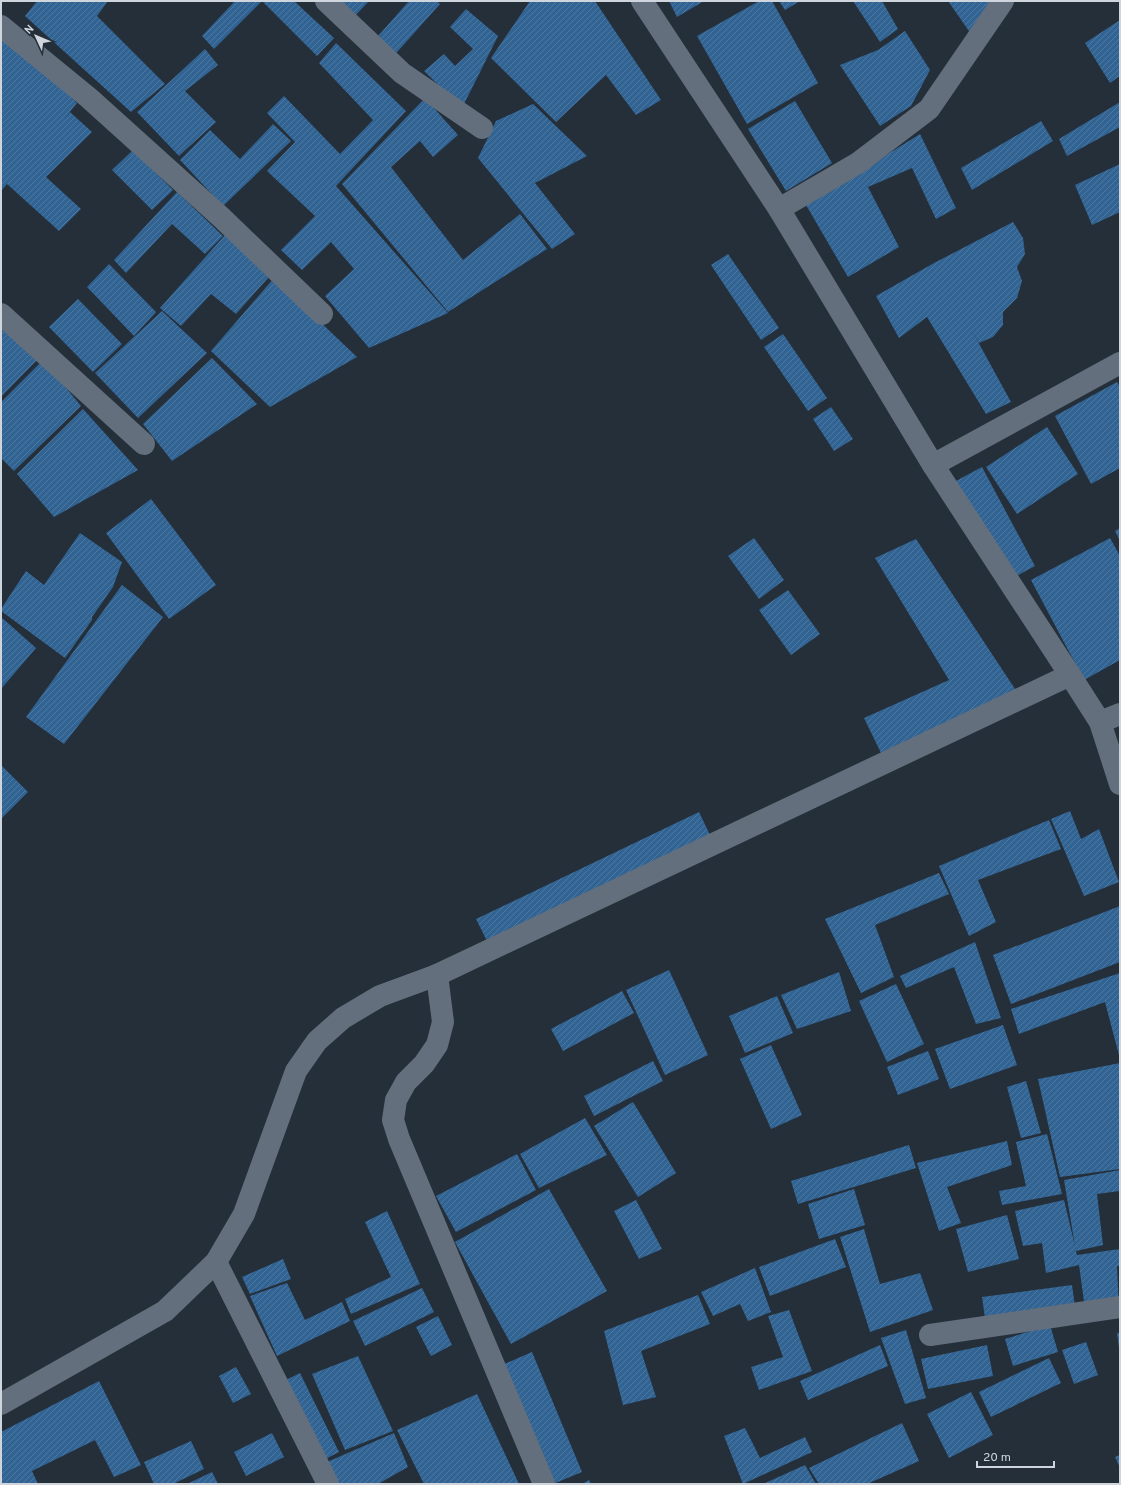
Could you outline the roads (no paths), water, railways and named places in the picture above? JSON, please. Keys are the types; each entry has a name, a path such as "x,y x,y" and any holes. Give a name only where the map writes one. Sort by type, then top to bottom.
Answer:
{"street":[{"path":"326,1 402,73 482,128"},
{"path":"642,1 780,209 933,465 1100,722 1120,784"},
{"path":"780,209 858,163 930,109 1003,1"},
{"path":"1,26 89,98 222,218 322,314"},
{"path":"1,314 144,444"},
{"path":"933,465 1120,363"},
{"path":"1,1404 165,1311 216,1262 244,1214 296,1071 317,1041 343,1018 380,996 437,975 1070,675"},
{"path":"1100,722 1120,714"},
{"path":"437,975 443,1022 437,1045 424,1064 406,1082 396,1100 393,1120 399,1139 544,1484"},
{"path":"216,1262 328,1484"},
{"path":"930,1335 1120,1307"}]}
